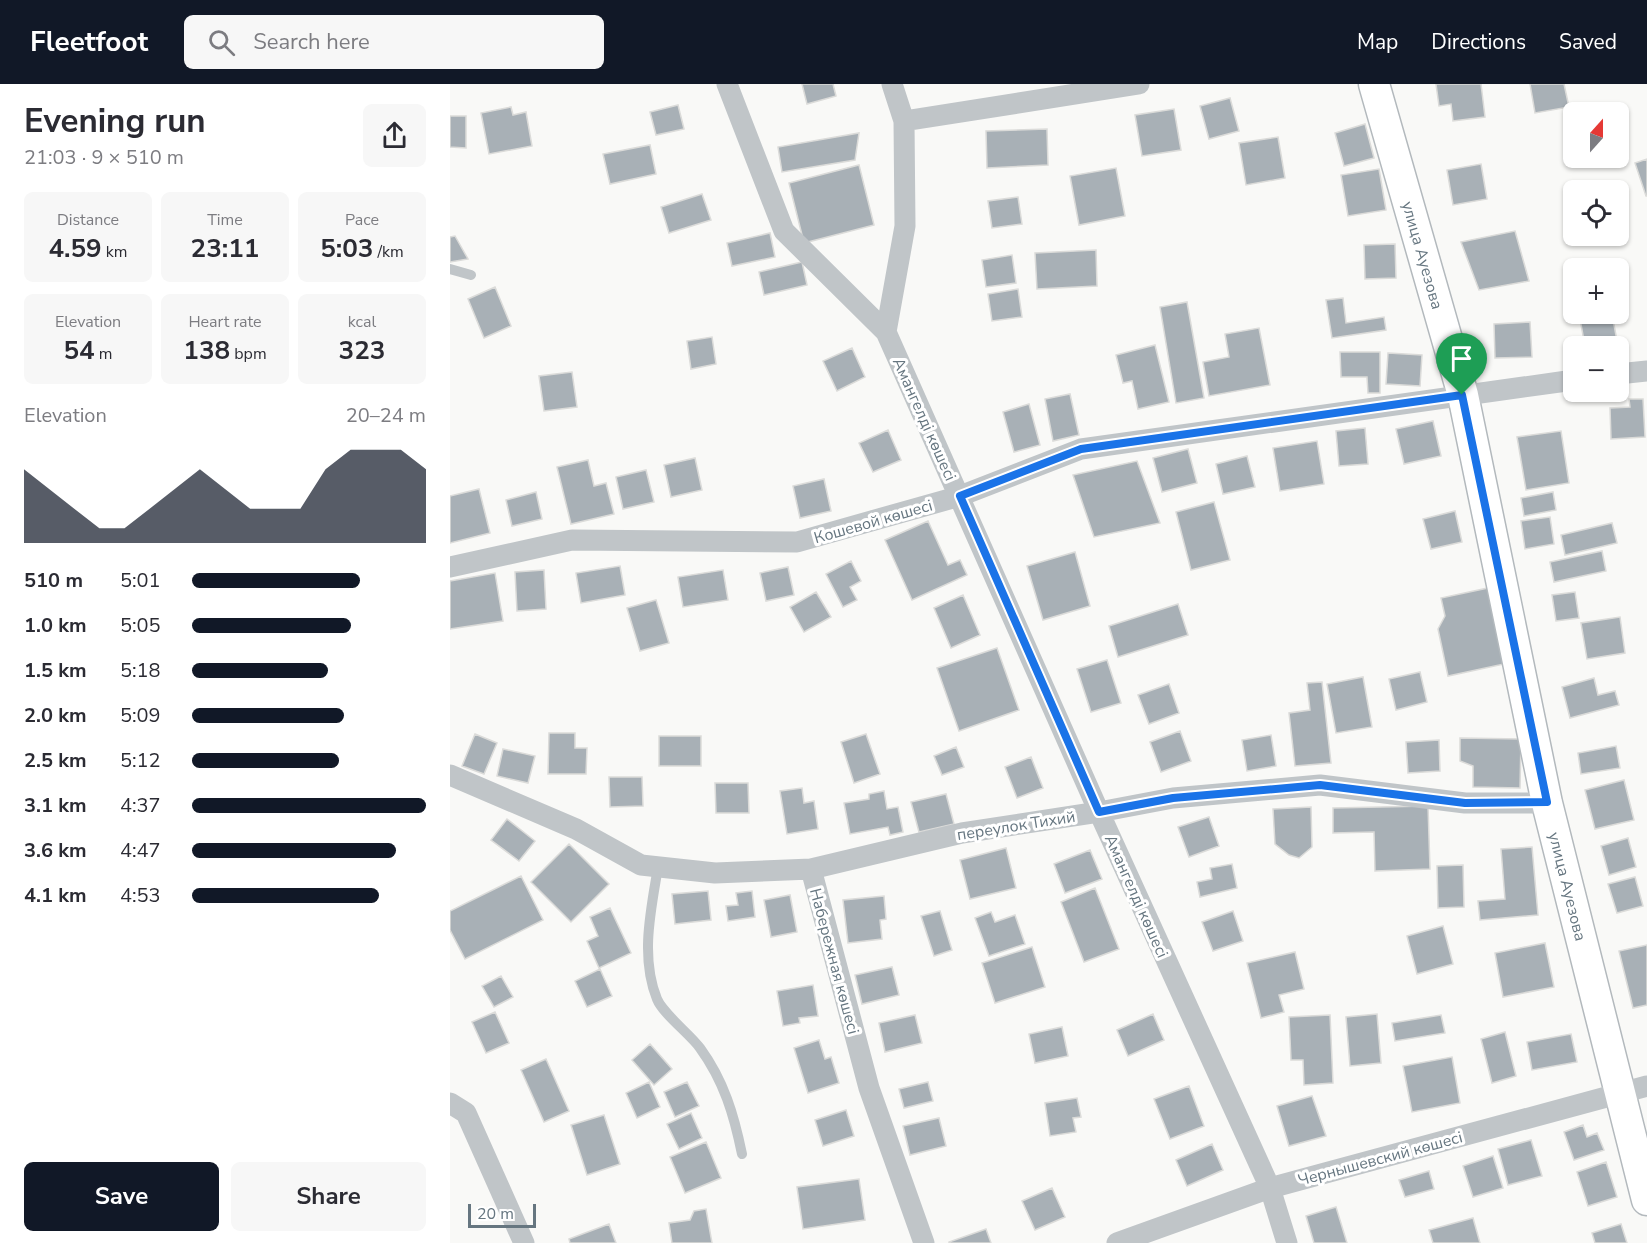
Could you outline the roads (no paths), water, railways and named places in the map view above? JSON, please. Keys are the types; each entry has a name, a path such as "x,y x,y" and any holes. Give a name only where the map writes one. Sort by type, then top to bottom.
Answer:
{"street":[{"name":"Амангелді көшесі","path":"727,84 784,231 886,332 1099,812 1270,1188 1287,1243"},
{"path":"886,332 905,226 904,122 892,84"},
{"path":"904,122 1138,84"},
{"name":"улица Ауезова","path":"1374,84 1462,395 1547,802 1633,1090 1647,1200"},
{"path":"1629,373 1647,371"},
{"name":"Кошевой көшесі","path":"450,567 572,540 797,542 960,496 1081,449 1563,381"},
{"name":"Набережная көшесі","path":"450,775 576,829 641,865 715,873 811,869 869,1088 924,1243"},
{"name":"переулок Тихий","path":"811,869 962,833 1173,798 1320,785 1465,803 1547,802"},
{"name":"Чернышевский көшесі","path":"1117,1243 1270,1188 1633,1090"},
{"path":"450,1103 466,1113 524,1243"}],"lane":[{"path":"450,268 471,275"},
{"path":"658,867 650,918 648,959 658,1001 699,1047 718,1078 735,1115 742,1154"}]}
